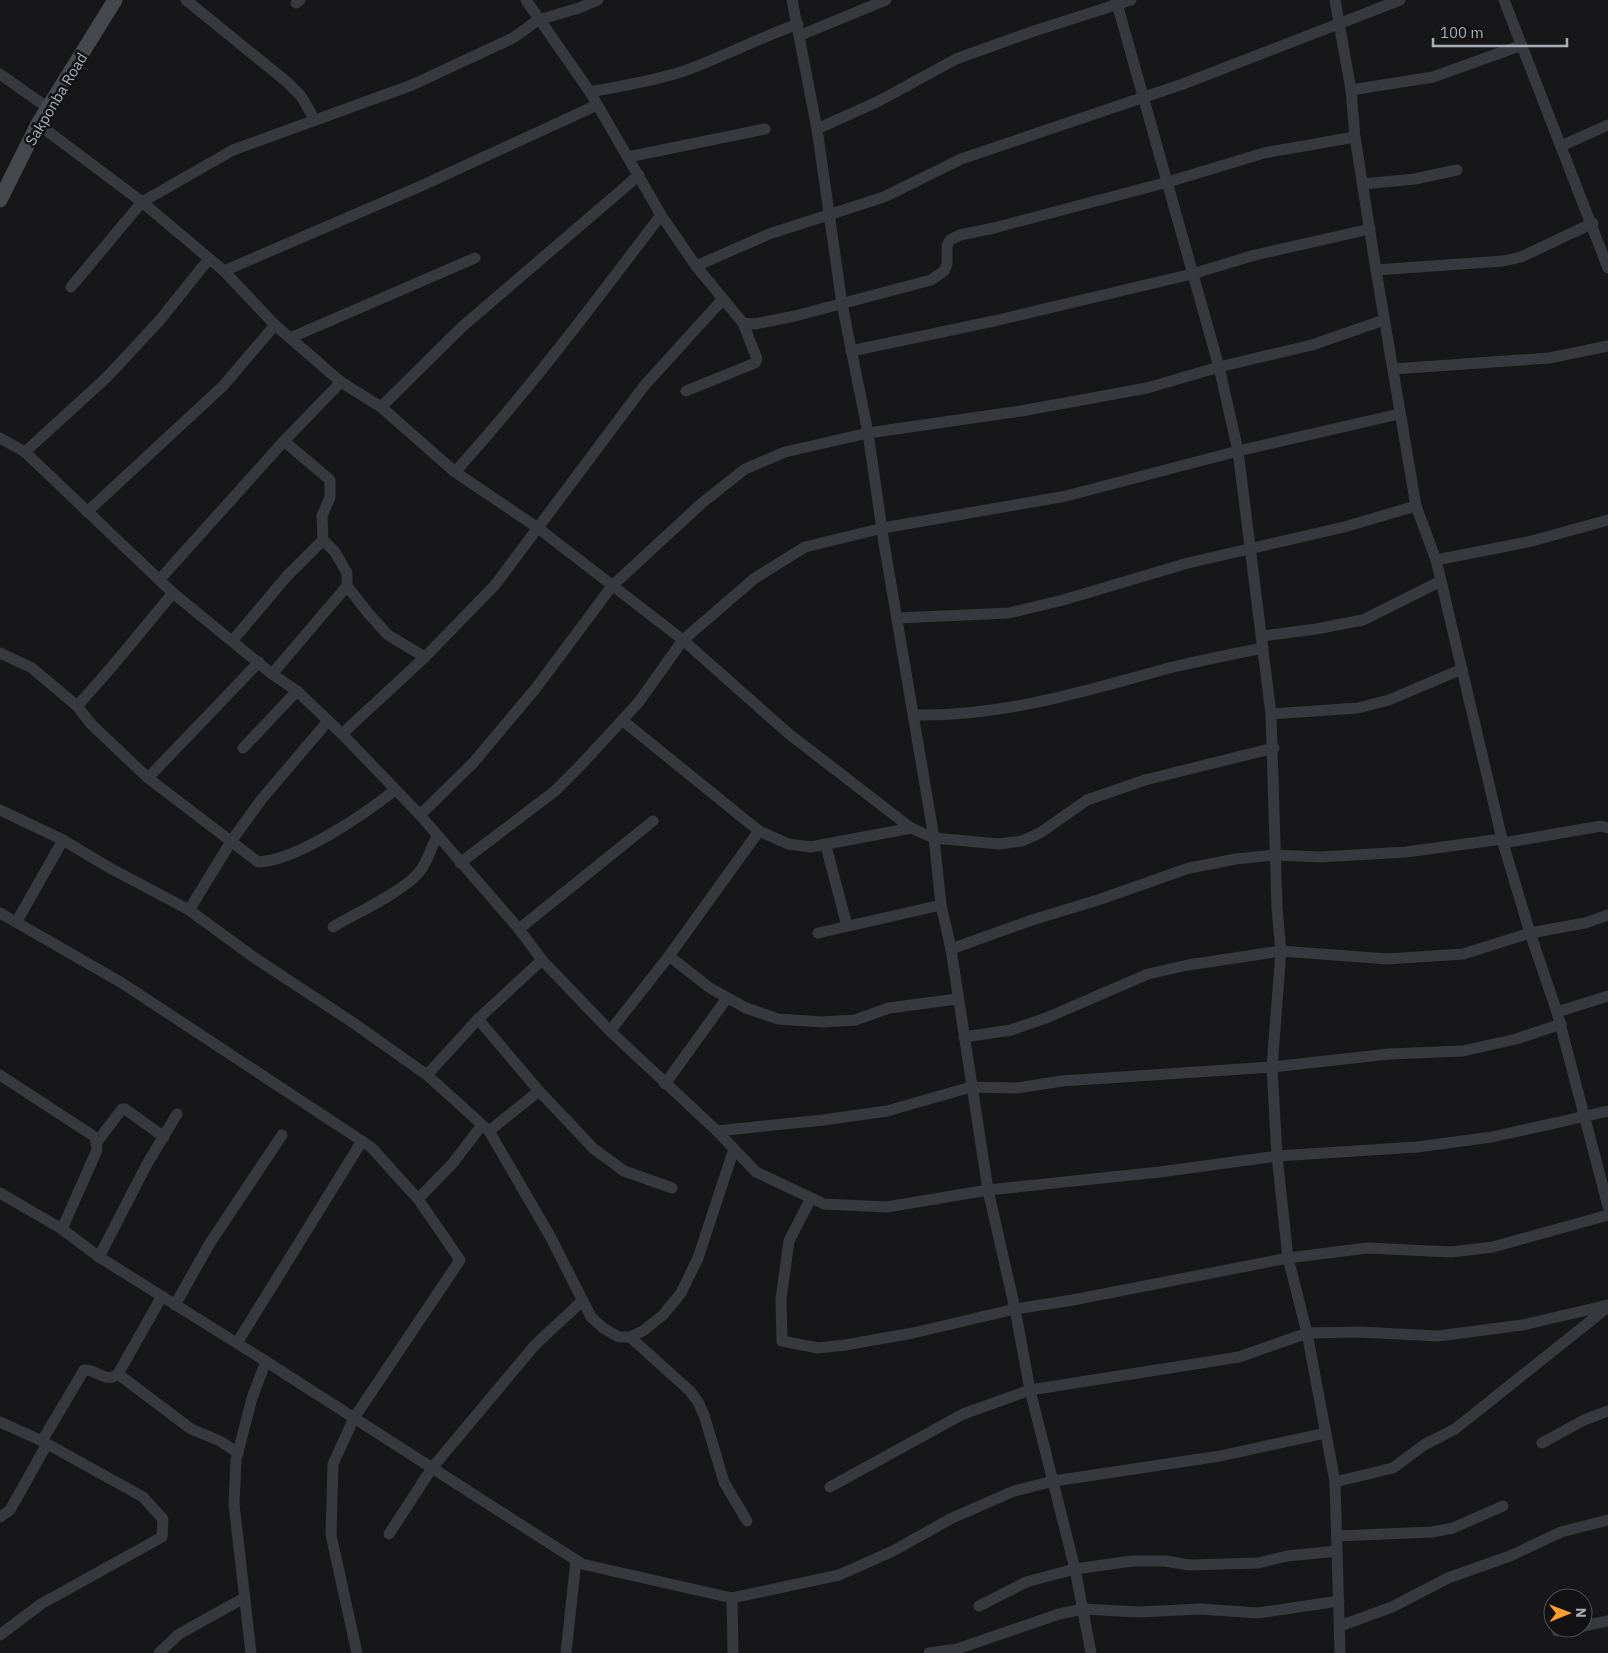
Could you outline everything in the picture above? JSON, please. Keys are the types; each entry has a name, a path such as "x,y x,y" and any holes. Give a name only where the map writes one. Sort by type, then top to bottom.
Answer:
{"main road":[{"name":"Sakponba Road","path":"1,197 38,124 115,0"}],"street":[{"path":"186,0 287,82 300,96 315,120"},
{"path":"526,0 538,20 590,92 661,215 722,300 743,322 755,349 757,359 755,363 686,391"},
{"path":"71,287 142,202 233,150 412,85 513,38 538,20 579,8 598,0"},
{"path":"792,0 817,128 842,304 868,433 934,838 941,905 951,950 988,1190 1015,1309 1030,1390 1075,1569 1090,1653"},
{"path":"590,92 669,75 886,0"},
{"path":"817,128 879,101 956,59 1116,2 1131,0"},
{"path":"1335,0 1351,90 1355,137 1364,184 1399,414 1416,506 1436,560 1502,841 1530,934 1558,1012 1608,1206"},
{"path":"696,266 769,234 828,213 884,197 961,159 1143,97 1400,0"},
{"path":"1504,0 1608,268"},
{"path":"1116,2 1220,367 1238,451 1262,636 1274,748 1275,855 1281,951 1272,1067 1277,1156 1288,1258 1307,1333 1335,1482 1340,1653"},
{"path":"1351,90 1433,76 1522,44"},
{"path":"0,74 48,108"},
{"path":"224,271 421,186 597,105"},
{"path":"38,124 142,202 208,260 224,271 275,325 341,382 381,407 455,472 538,528 683,640 789,734 911,828 934,838 999,844 1022,841 1040,833 1087,800 1145,780 1274,748"},
{"path":"1561,146 1608,125"},
{"path":"628,157 765,128"},
{"path":"743,322 755,324 842,304 938,277 948,264 946,246 950,240 960,235 994,228 1168,182 1264,153 1355,137"},
{"path":"1364,184 1416,179 1457,170"},
{"path":"381,407 462,327 639,176"},
{"path":"455,472 509,412 545,363 583,319 661,215"},
{"path":"1376,270 1503,261 1521,256 1592,223"},
{"path":"851,351 994,321 1192,274 1255,255 1370,230"},
{"path":"290,338 475,258"},
{"path":"25,452 108,378 160,320 208,260"},
{"path":"342,734 425,657 495,585 644,386 722,300"},
{"path":"420,816 473,763 536,688 612,586 702,503 745,469 785,452 868,433 1021,411 1137,390 1312,344 1384,320"},
{"path":"87,512 223,386 275,325"},
{"path":"1393,369 1549,358 1608,346"},
{"path":"160,579 284,441 341,382"},
{"path":"460,863 555,791 622,720 683,640 755,578 805,547 883,528 1066,496 1238,451 1399,414"},
{"path":"0,438 25,452 173,593 272,674 297,691 342,734 420,816 519,929 542,960 610,1031 665,1084 717,1130 756,1172 824,1204 887,1207 988,1190 1160,1172 1277,1156 1417,1147 1492,1137 1608,1111"},
{"path":"232,640 287,576 322,540 322,516 330,497 330,480 284,441"},
{"path":"898,618 1009,613 1062,600 1125,580 1250,548 1344,527 1416,506"},
{"path":"1436,560 1528,542 1608,520"},
{"path":"322,540 335,552 347,573 347,586 388,635 425,657"},
{"path":"1262,636 1316,629 1363,620 1441,581"},
{"path":"272,674 347,586"},
{"path":"77,706 110,671 128,645 173,593"},
{"path":"914,715 944,715 983,711 1052,700 1176,667 1263,648"},
{"path":"0,653 32,668 77,706 91,724 148,778 232,840 258,862 269,861 314,842 371,809 395,790"},
{"path":"148,778 259,662"},
{"path":"1271,714 1358,708 1389,700 1462,669"},
{"path":"243,748 297,691"},
{"path":"622,720 759,831 788,844 826,846 911,828"},
{"path":"189,910 232,840 261,800 328,721"},
{"path":"0,810 63,840 110,868 189,910 252,956 352,1022 427,1075 486,1128 550,1236 582,1301 592,1317 603,1328 619,1337 630,1337 643,1331 663,1315 681,1293 698,1258 734,1148"},
{"path":"519,929 653,821"},
{"path":"951,950 1032,920 1189,868 1236,858 1275,855 1320,857 1406,852 1502,841 1600,826 1608,828"},
{"path":"610,1031 669,956 759,831"},
{"path":"333,927 410,882 422,870 438,837"},
{"path":"17,921 63,840"},
{"path":"826,846 847,926"},
{"path":"818,933 941,905"},
{"path":"0,913 17,921 122,983 371,1147 418,1199 460,1260 354,1418 333,1464 331,1535 357,1653"},
{"path":"964,1037 1011,1030 1046,1018 1148,974 1281,951 1387,959 1463,954 1530,934 1585,923 1608,915"},
{"path":"669,956 710,988 727,998 746,1008 778,1019 823,1022 856,1020 889,1008 958,999"},
{"path":"427,1075 478,1019 542,960"},
{"path":"1558,1012 1608,996"},
{"path":"665,1084 727,998"},
{"path":"478,1019 538,1091 604,1158 624,1171 672,1188"},
{"path":"717,1130 823,1120 887,1111 971,1087 1017,1088 1062,1081 1272,1067 1390,1054 1463,1052 1516,1039 1561,1024"},
{"path":"0,1075 95,1137 97,1150 62,1229"},
{"path":"418,1199 486,1128 538,1091"},
{"path":"97,1142 122,1109 125,1109 164,1137"},
{"path":"98,1257 177,1114"},
{"path":"175,1305 210,1243 282,1135"},
{"path":"237,1343 362,1141"},
{"path":"0,1193 62,1229 98,1257 266,1361 582,1564 732,1598 839,1575 893,1551 961,1514 1014,1491 1054,1482 1220,1456 1326,1433"},
{"path":"811,1198 789,1241 781,1299 782,1341 818,1348 912,1333 1015,1309 1073,1300 1288,1258 1367,1248 1451,1252 1493,1247 1608,1215"},
{"path":"0,1517 10,1510 44,1442 84,1370 106,1378 113,1378 118,1374 162,1296"},
{"path":"389,1534 432,1468 535,1345 582,1301"},
{"path":"830,1486 963,1414 1030,1390 1239,1357 1307,1333 1359,1332 1438,1336 1522,1325 1608,1306"},
{"path":"1335,1482 1393,1468 1424,1446 1455,1429 1608,1306"},
{"path":"630,1337 690,1391 698,1402 704,1415 724,1482 747,1521"},
{"path":"252,1653 234,1504 238,1453 252,1398 266,1361"},
{"path":"118,1374 191,1428 220,1441 238,1453"},
{"path":"1542,1443 1584,1420 1608,1412"},
{"path":"0,1422 44,1442 143,1497 163,1519 162,1537 41,1604 0,1635"},
{"path":"1337,1536 1432,1532 1452,1528 1503,1506"},
{"path":"1340,1626 1392,1607 1448,1578 1510,1556 1561,1532 1608,1520"},
{"path":"979,1606 1026,1582 1075,1569 1132,1561 1165,1561 1189,1565 1258,1563 1287,1556 1337,1551"},
{"path":"566,1653 576,1560"},
{"path":"159,1653 178,1634 244,1598"},
{"path":"732,1598 733,1653"},
{"path":"929,1653 957,1649 1060,1614 1083,1609 1139,1612 1200,1609 1258,1614 1339,1601"},
{"path":"1593,1624 1608,1621"}]}
